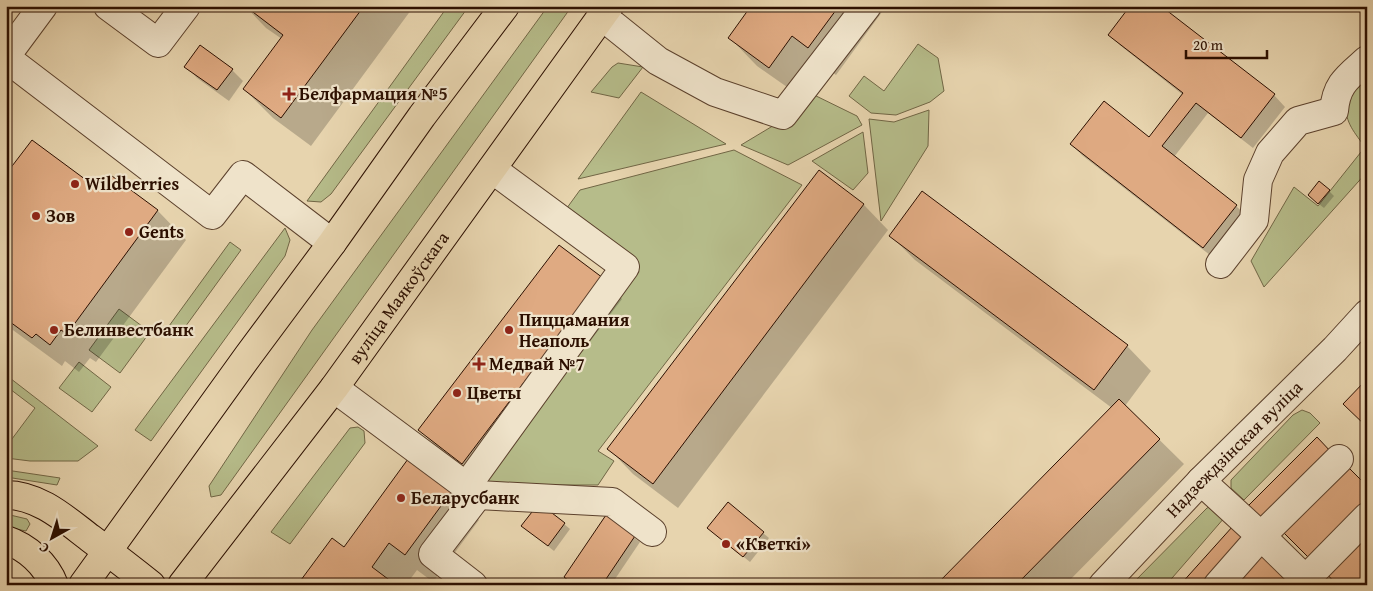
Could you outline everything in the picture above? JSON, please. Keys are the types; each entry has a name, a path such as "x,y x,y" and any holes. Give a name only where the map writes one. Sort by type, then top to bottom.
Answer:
{"main road":[{"path":"83,585 422,116 505,6"},
{"name":"вуліца Маякоўскага","path":"182,585 334,388 605,11"},
{"path":"6,494 16,495 37,502 58,514 151,585"},
{"path":"6,540 31,553 51,576 54,585"}],"street":[{"path":"43,6 6,57 212,216 243,175 332,243"},
{"path":"108,6 158,43 186,6"},
{"path":"605,11 658,61 715,92 783,115 867,6"},
{"path":"1220,264 1254,220 1258,180 1270,153 1298,121 1334,111 1335,98 1343,81 1367,60"},
{"path":"473,585 433,554 472,491 625,267 492,169"},
{"name":"Надзеждзінская вуліца","path":"1103,585 1201,481 1335,349 1367,314"},
{"path":"334,388 472,491 612,502 652,532"},
{"path":"1218,585 1261,536 1340,459"},
{"path":"1201,481 1261,536 1305,583 1367,517"}],"green space":[{"path":"448,6 469,6 331,194 321,202 307,201"},
{"path":"548,6 572,6 221,495 211,497 209,486 312,330"},
{"path":"918,44 938,58 944,91 930,102 896,115 871,113 849,96 864,76 884,91"},
{"path":"618,63 643,67 619,98 591,92 612,67"},
{"path":"1366,83 1367,172 1264,287 1251,261 1294,187 1318,206 1365,147 1350,125 1346,114 1344,98 1357,84"},
{"path":"641,92 726,144 578,179"},
{"path":"808,92 857,116 862,125 788,165 741,145 786,118"},
{"path":"929,110 928,146 881,221 869,119 894,122"},
{"path":"863,132 868,173 853,190 812,161"},
{"path":"734,150 802,185 598,451 614,461 598,485 480,485 635,266 564,212 580,190"},
{"path":"285,228 290,240 285,256 151,441 135,430"},
{"path":"230,242 241,250 180,334 169,326"},
{"path":"119,309 150,332 120,373 89,350"},
{"path":"79,362 111,387 92,412 59,388"},
{"path":"6,375 98,446 78,461 30,461 6,458 6,447 35,408 6,386"},
{"path":"1302,410 1310,413 1320,423 1244,500 1231,488 1231,480 1293,415"},
{"path":"358,427 364,431 365,443 290,544 271,532 350,428"},
{"path":"6,470 60,478 57,485 6,477"},
{"path":"1215,504 1225,517 1166,585 1131,585 1207,508"},
{"path":"6,514 27,519 30,524 26,531 6,527"}],"building":[{"path":"245,6 364,6 281,118 243,89 283,35"},
{"path":"751,6 839,6 808,48 792,36 769,68 728,38"},
{"path":"1130,6 1161,6 1275,94 1241,138 1196,103 1162,146 1237,205 1203,248 1070,144 1104,101 1149,137 1183,93 1108,35"},
{"path":"200,45 233,69 217,90 184,67"},
{"path":"32,140 101,191 112,176 158,210 67,334 61,330 50,345 36,334 32,338 6,319 6,174"},
{"path":"819,170 864,204 653,484 607,449"},
{"path":"1319,181 1330,190 1318,204 1308,195"},
{"path":"922,191 1128,345 1094,390 889,236"},
{"path":"559,245 603,278 462,464 418,430"},
{"path":"1367,379 1367,427 1343,404"},
{"path":"1119,399 1160,439 1016,585 936,585"},
{"path":"1317,437 1332,453 1264,522 1248,506"},
{"path":"408,459 452,491 405,555 389,543 372,567 396,585 298,584 332,538 344,547"},
{"path":"1345,464 1367,486 1367,506 1312,561 1281,530"},
{"path":"728,502 764,532 743,557 707,528"},
{"path":"539,503 565,523 548,546 521,526"},
{"path":"606,515 635,536 602,585 574,585 564,577"},
{"path":"1233,526 1249,539 1207,585 1180,585"},
{"path":"1367,528 1367,585 1337,585 1324,571"},
{"path":"1260,549 1292,578 1286,585 1228,585"}],"place":[{"name":"Белфармация №5","path":"289,94"},
{"name":"Wildberries","path":"75,184"},
{"name":"Зов","path":"36,216"},
{"name":"Gents","path":"129,232"},
{"name":"Белинвестбанк","path":"54,330"},
{"name":"Пиццамания Неаполь","path":"509,330"},
{"name":"Медвай №7","path":"479,364"},
{"name":"Цветы","path":"457,393"},
{"name":"Беларусбанк","path":"401,498"},
{"name":"«Кветкі»","path":"726,544"}]}
